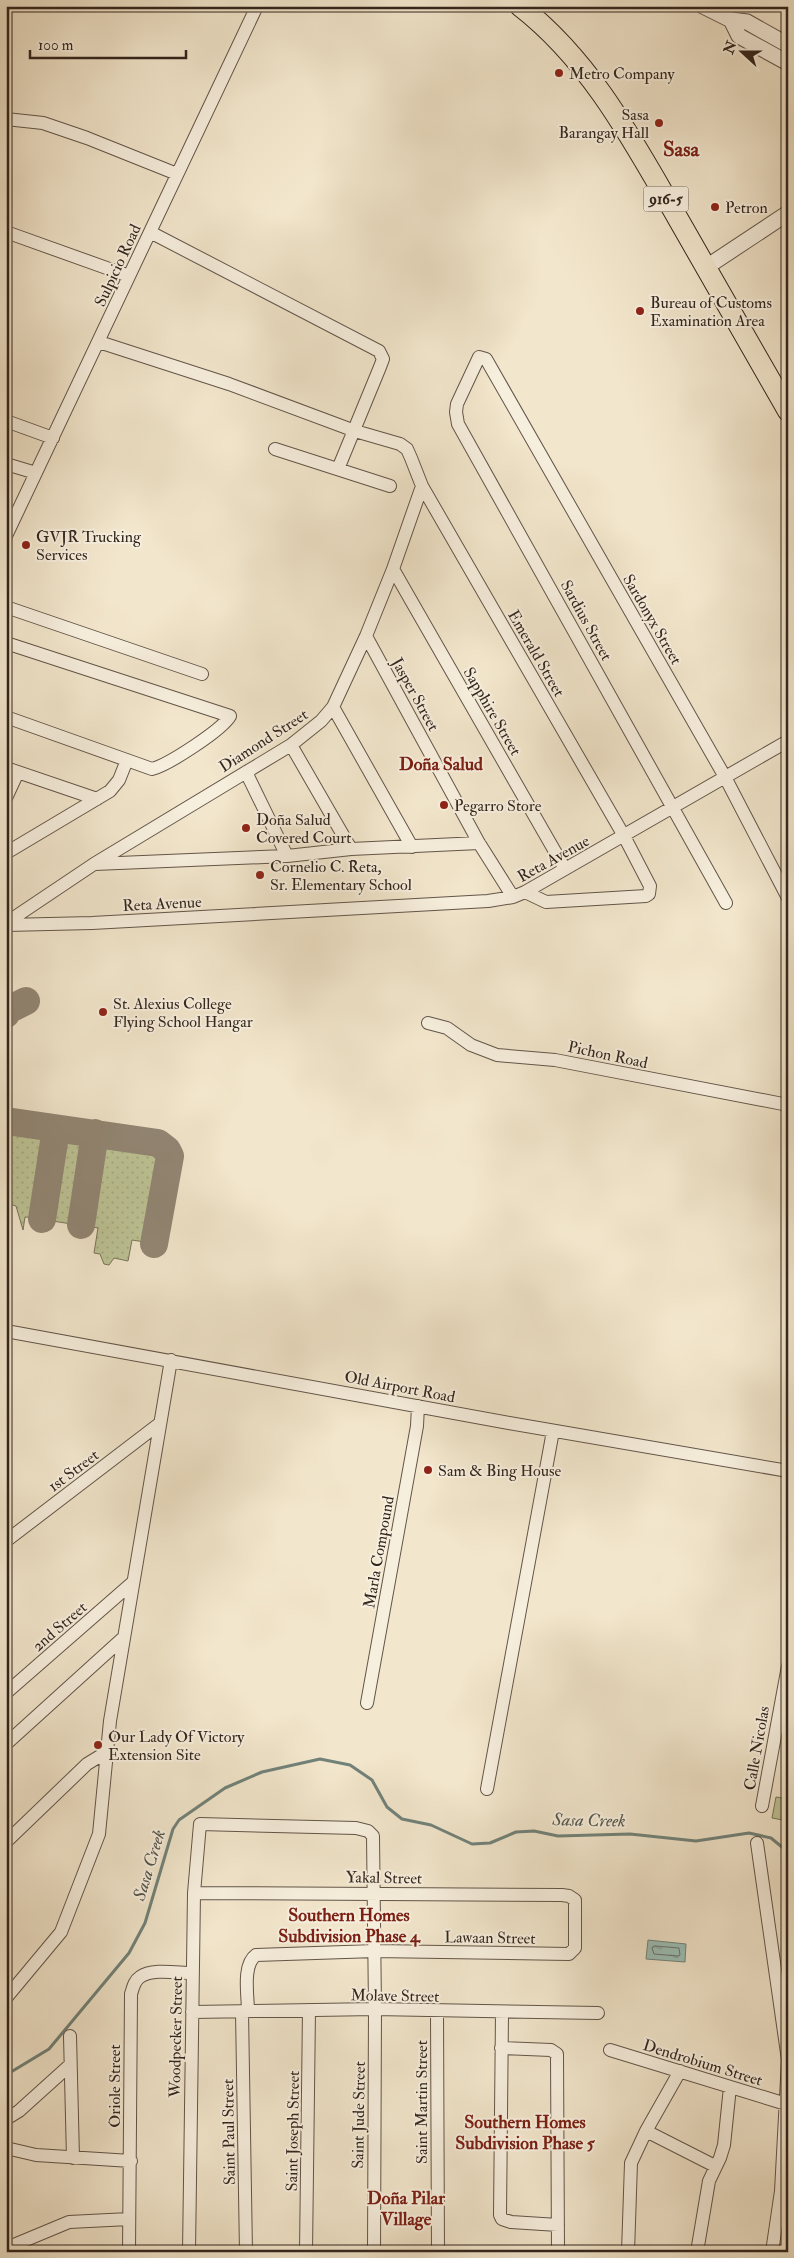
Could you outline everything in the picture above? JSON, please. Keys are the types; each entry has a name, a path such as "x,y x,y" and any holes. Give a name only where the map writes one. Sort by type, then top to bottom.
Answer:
{"main road":[{"name":"916-5","path":"520,6 541,23 605,96 788,411"}],"street":[{"name":"Sulpicio Road","path":"6,536 100,342 129,276 257,6"},
{"path":"703,6 731,20 746,22 788,45"},
{"path":"731,20 739,36 788,64"},
{"path":"6,120 43,123 87,138 177,174"},
{"path":"705,268 788,213"},
{"path":"6,232 129,276"},
{"path":"150,232 379,351 383,359 338,469"},
{"name":"Emerald Street","path":"100,342 229,384 355,431 394,442 407,449 422,486 650,884 649,894 546,902 519,895"},
{"name":"Sardius Street","path":"486,359 481,357 476,360 457,404 458,424 726,903"},
{"name":"Sardonyx Street","path":"486,359 725,777 788,898"},
{"path":"6,421 53,438"},
{"path":"275,449 390,486"},
{"path":"6,464 36,473"},
{"name":"Diamond Street","path":"6,924 94,864 291,745 321,721 333,707 366,636 393,569 422,486"},
{"name":"Sapphire Street","path":"393,569 564,869"},
{"path":"6,607 202,674"},
{"name":"Jasper Street","path":"366,636 479,843 519,895"},
{"path":"6,643 230,716 219,730 157,768 152,769 6,717"},
{"path":"333,707 412,847"},
{"name":"Reta Avenue","path":"6,924 92,923 488,902 519,895 788,741"},
{"path":"291,745 351,849"},
{"path":"6,853 97,799 115,786 127,760"},
{"path":"6,798 12,770 97,799"},
{"path":"246,772 287,856"},
{"path":"94,864 287,856 351,849 479,843"},
{"name":"Pichon Road","path":"428,1023 447,1028 471,1045 496,1055 555,1060 788,1105"},
{"name":"Old Airport Road","path":"6,1331 553,1431 788,1471"},
{"path":"6,1998 57,1938 67,1921 99,1834 102,1817 105,1753 122,1639 171,1360"},
{"name":"Marla Compound","path":"368,1703 417,1426 418,1406"},
{"name":"1st Street","path":"6,1541 159,1424"},
{"path":"487,1789 553,1431"},
{"name":"2nd Street","path":"6,1693 132,1583"},
{"path":"6,1744 122,1639"},
{"name":"Calle Nicolas","path":"762,1806 788,1666"},
{"path":"6,1842 88,1764 105,1753"},
{"name":"Woodpecker Street","path":"189,2252 194,1893 200,1824 363,1829"},
{"name":"Saint Jude Street","path":"363,1829 373,1836 375,1894 374,2252"},
{"path":"757,1843 784,1992 788,2060 784,2191 772,2252"},
{"name":"Yakal Street","path":"194,1893 562,1895 573,1898 576,1905 575,1948 573,1952"},
{"name":"Lawaan Street","path":"245,2011 248,1968 250,1961 256,1955 375,1951 565,1954 573,1952"},
{"name":"Oriole Street","path":"129,2252 131,1994 134,1983 140,1976 151,1973 192,1973"},
{"name":"Saint Joseph Street","path":"306,2252 310,2010"},
{"name":"Molave Street","path":"192,2012 376,2010 598,2013"},
{"name":"Saint Paul Street","path":"245,2011 246,2252"},
{"name":"Saint Martin Street","path":"437,2012 438,2252"},
{"path":"502,2012 500,2216 502,2219 511,2222 558,2225"},
{"path":"70,2036 73,2158"},
{"path":"501,2048 550,2050 556,2054 558,2252"},
{"name":"Dendrobium Street","path":"610,2050 786,2104"},
{"path":"6,2119 19,2111 70,2065"},
{"path":"628,2252 632,2163 646,2131 680,2072"},
{"path":"697,2252 704,2203 715,2166 724,2145 730,2088"},
{"path":"646,2131 715,2166"},
{"path":"6,2148 36,2155 130,2161"},
{"path":"6,2250 69,2222 129,2219"}],"green space":[{"path":"6,1129 52,1136 37,1218 25,1217 23,1230 16,1206 6,1203"},
{"path":"60,1138 91,1143 86,1180 82,1179 80,1193 83,1194 78,1225 46,1220"},
{"path":"97,1144 160,1153 165,1161 151,1239 145,1242 132,1240 128,1261 114,1258 109,1265 104,1264 100,1254 94,1253 98,1228 85,1226 90,1195 94,1195 97,1182 92,1180"},
{"path":"776,1797 788,1799 788,1821 772,1818"}],"water":[{"path":"648,1940 686,1944 685,1962 646,1959"}],"waterway":[{"name":"Sasa Creek","path":"6,2075 49,2049 129,1953 145,1923 173,1829 179,1820 225,1788 262,1772 320,1759 350,1765 372,1780 387,1807 402,1819 431,1825 472,1844 490,1843 516,1832 534,1831 558,1836 630,1834 696,1841 749,1833 771,1838 788,1852"}],"taxiway":[{"path":"6,1014 8,1010 26,1001"},
{"path":"6,1121 158,1143 167,1150 170,1156 154,1244"},
{"path":"42,1219 56,1129"},
{"path":"81,1225 95,1133"}],"place":[{"name":"Metro Company","path":"559,73"},
{"name":"Sasa Barangay Hall","path":"659,123"},
{"name":"Petron","path":"715,207"},
{"name":"Bureau of Customs Examination Area","path":"640,311"},
{"name":"GVJR Trucking Services","path":"26,545"},
{"name":"Pegarro Store","path":"444,805"},
{"name":"Doña Salud Covered Court","path":"246,828"},
{"name":"Cornelio C. Reta, Sr. Elementary School","path":"260,875"},
{"name":"St. Alexius College Flying School Hangar","path":"103,1012"},
{"name":"Sam & Bing House","path":"428,1470"},
{"name":"Our Lady Of Victory Extension Site","path":"98,1745"}],"district":[{"name":"Sasa","path":"681,149"},
{"name":"Doña Salud","path":"441,764"},
{"name":"Southern Homes Subdivision Phase 4","path":"349,1925"},
{"name":"Southern Homes Subdivision Phase 5","path":"525,2132"},
{"name":"Doña Pilar Village","path":"406,2208"}]}
